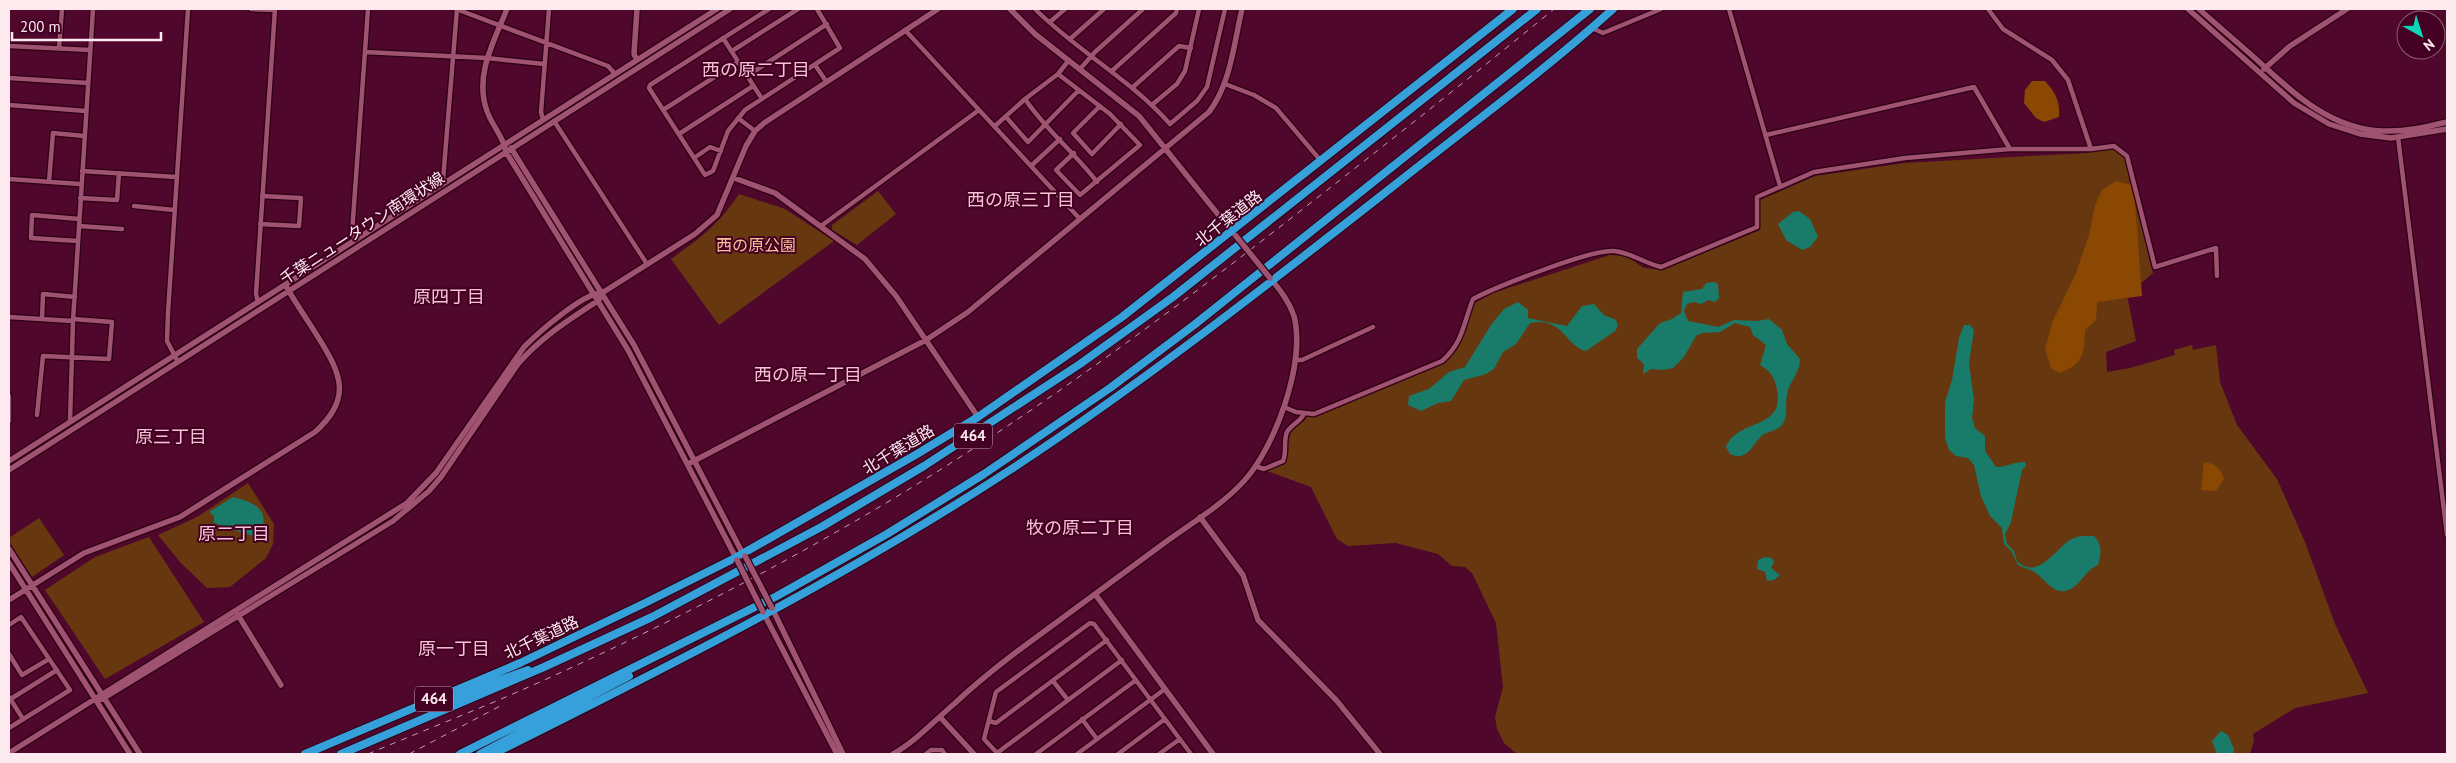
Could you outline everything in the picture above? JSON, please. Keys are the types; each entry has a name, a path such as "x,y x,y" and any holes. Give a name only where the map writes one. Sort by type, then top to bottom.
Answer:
{"highway":[{"name":"北千葉道路","path":"305,754 562,643 744,555 978,417 1122,317 1234,234 1513,9"},
{"name":"北千葉道路","path":"341,754 544,668 652,617 824,526 984,429 1080,364 1173,297 1537,9"},
{"name":"464","path":"460,754 777,596 887,534 984,474 1110,388 1513,72 1590,9"},
{"path":"493,754 773,610 1008,471 1126,390 1272,280 1592,28 1613,9"},
{"path":"480,754 637,672 662,654"},
{"path":"402,712 416,710 440,702 523,671 544,668"}],"street":[{"path":"59,48 62,9"},
{"path":"70,421 71,358 80,184 93,9"},
{"path":"178,362 167,341 188,9"},
{"path":"250,9 275,9 260,224 256,294 258,302"},
{"path":"356,239 352,233 368,9"},
{"path":"445,183 443,180 457,9 608,66 615,74"},
{"path":"507,9 487,58 483,76 483,98 488,115 505,144 506,152 595,293 744,555 844,754"},
{"path":"543,120 541,112 549,9"},
{"path":"637,9 634,54 637,60"},
{"name":"千葉ニュータウン南環状線","path":"9,461 717,9"},
{"name":"千葉ニュータウン南環状線","path":"9,470 730,9"},
{"path":"769,9 650,85 649,88 663,110 704,173 708,175 713,171 728,131 744,110 840,48 817,9"},
{"path":"732,51 798,9"},
{"path":"9,753 95,700 239,617 411,508 441,476 518,364 529,351 548,334 599,300 602,294 711,221 720,210 746,146 756,131 775,114 938,9"},
{"path":"893,754 910,743 990,672 1239,486 1256,466 1284,407 1293,383 1296,336 1294,318 1287,300 1272,280 1139,116 1031,30 1010,9"},
{"path":"1035,9 1153,104 1170,124 1201,96 1210,80 1225,9"},
{"path":"1050,22 1066,9"},
{"path":"1070,39 1104,9"},
{"path":"1080,69 1092,55 1143,9"},
{"path":"1113,70 1176,13 1177,9"},
{"path":"1153,104 1181,78 1191,48 1199,9"},
{"path":"691,462 926,340 968,312 1080,220 1209,112 1225,84 1242,9"},
{"path":"1592,28 1603,33 1661,9"},
{"path":"1729,9 1780,186"},
{"path":"1988,9 2003,29 2052,60 2068,80 2091,149"},
{"path":"2188,9 2302,110 2329,124 2360,134 2398,138 2447,129"},
{"path":"2198,9 2310,106 2330,118 2370,130 2392,131 2418,129 2447,122"},
{"path":"2260,73 2290,46 2347,9"},
{"path":"747,76 827,24"},
{"path":"906,30 1080,220"},
{"path":"723,38 762,99"},
{"path":"9,46 90,50"},
{"path":"1133,87 1179,46 1191,48"},
{"path":"365,52 487,58 544,64"},
{"path":"995,126 1025,98 1058,74 1069,60"},
{"path":"663,110 738,62"},
{"path":"815,65 826,81"},
{"path":"1058,74 1121,124 1140,145 1080,195 1058,173 1056,168 1074,153"},
{"path":"9,78 88,83"},
{"path":"1225,84 1254,95 1276,108 1322,162"},
{"path":"679,134 754,86"},
{"path":"1766,135 1974,87 2010,150"},
{"path":"1006,117 1028,142 1080,90"},
{"path":"1025,98 1097,182"},
{"path":"9,105 86,111"},
{"path":"1100,106 1073,133 1092,154 1121,124"},
{"path":"821,226 980,110"},
{"path":"738,118 756,131"},
{"path":"554,121 647,264"},
{"path":"49,182 53,133 84,136"},
{"path":"2398,138 2447,535"},
{"path":"1031,166 1060,139"},
{"path":"505,144 512,149 634,345 736,559 837,754"},
{"path":"1284,407 1304,414 1325,410 1442,361 1453,352 1460,340 1473,299 1489,290 1591,254 1612,251 1629,253 1647,264 1661,267 1757,227 1757,197 1780,186 1814,172 1905,158 2010,150 2091,149 2114,146 2127,156 2155,267 2216,248 2217,276"},
{"path":"694,158 710,147 721,151"},
{"path":"82,171 176,177"},
{"path":"80,198 117,200 119,173"},
{"path":"734,178 775,193 821,226 875,269 978,417"},
{"path":"9,179 80,184"},
{"path":"260,224 299,226 301,198 262,196"},
{"path":"134,206 174,210"},
{"path":"78,241 30,238 32,215 79,219"},
{"path":"79,226 122,229"},
{"path":"9,600 84,553 180,517 315,432 328,421 336,407 339,394 338,370 284,284"},
{"path":"102,696 407,503 436,473 513,359 524,347 541,330 595,293 602,294"},
{"path":"42,319 44,294 74,297"},
{"path":"9,317 112,322 109,360 43,356 38,415"},
{"path":"1295,360 1302,360 1373,327"},
{"path":"9,396 9,421"},
{"path":"1256,466 1264,469 1283,461 1287,433 1292,424 1301,419 1304,414"},
{"path":"1200,517 1243,575 1258,620 1337,701 1380,754"},
{"path":"9,549 28,587 95,700 130,754"},
{"path":"9,564 28,587 140,754"},
{"path":"1095,594 1213,754"},
{"path":"235,611 281,685"},
{"path":"9,624 21,617 70,690 9,728"},
{"path":"1122,660 998,754 984,739 996,692 1090,623 1094,624 1107,640 1122,660 1136,680 1191,754"},
{"path":"988,721 996,723 1107,640"},
{"path":"9,654 22,675 49,659"},
{"path":"24,719 9,698 57,670"},
{"path":"1036,754 1136,680"},
{"path":"1053,681 1068,700"},
{"path":"1077,754 1165,689"},
{"path":"940,717 974,754"},
{"path":"1082,719 1097,739"},
{"path":"1118,754 1165,719"},
{"path":"1159,754 1180,739"},
{"path":"1085,748 1089,754"},
{"path":"926,754 931,750 942,750 945,754"}],"green space":[{"path":"2114,148 2125,159 2153,273 2127,295 2136,341 2106,352 2107,372 2130,368 2175,355 2174,350 2192,345 2193,350 2216,345 2220,382 2237,425 2277,479 2305,542 2335,624 2368,693 2295,708 2253,734 2254,741 2250,754 1517,754 1504,743 1497,729 1495,717 1503,687 1496,623 1472,573 1465,567 1452,566 1438,554 1396,543 1348,546 1337,539 1311,487 1267,471 1285,464 1290,435 1307,417 1327,411 1435,366 1452,354 1462,340 1473,304 1493,293 1610,255 1626,256 1644,268 1663,270 1760,230 1760,200 1815,176 1905,163 2086,153"},
{"path":"878,191 896,214 857,245 832,230 832,225"},
{"name":"西の原公園","path":"739,194 785,209 834,241 719,325 671,259 709,230"},
{"path":"248,483 274,524 273,544 266,558 230,587 207,588 180,562 158,535 197,517"},
{"path":"39,518 64,555 32,577 9,542 9,538"},
{"path":"149,537 204,622 105,679 45,590 95,557"}],"shaded area":[{"path":"2032,81 2045,81 2052,89 2059,106 2059,117 2044,122 2036,118 2024,103 2025,90"},
{"path":"2116,181 2131,185 2135,202 2142,296 2097,302 2096,320 2085,330 2081,358 2073,366 2059,373 2051,368 2045,349 2052,323 2076,273 2089,235 2095,205 2102,190"},
{"path":"1799,211 1810,219 1818,237 1810,247 1802,250 1786,240 1778,224 1793,212"},
{"path":"1714,282 1718,284 1719,298 1715,302 1709,300 1701,304 1694,302 1687,304 1684,311 1688,321 1718,327 1734,320 1757,321 1769,319 1782,330 1787,344 1800,359 1800,364 1788,390 1784,422 1778,429 1760,437 1750,450 1742,456 1730,454 1726,447 1732,438 1741,431 1768,418 1774,412 1778,402 1777,389 1773,377 1760,365 1766,345 1753,335 1750,327 1735,323 1720,332 1702,333 1696,336 1684,357 1673,368 1663,370 1651,369 1643,374 1644,364 1637,358 1637,349 1660,323 1672,319 1681,313 1683,292 1702,289 1706,283"},
{"path":"1518,302 1528,310 1528,318 1567,326 1582,306 1594,304 1604,315 1616,320 1618,326 1615,331 1586,351 1573,344 1557,327 1541,322 1530,323 1516,344 1503,352 1494,369 1486,374 1464,380 1451,401 1438,403 1421,411 1408,405 1409,396 1429,389 1449,372 1465,367 1491,325 1504,309"},
{"path":"1964,325 1970,325 1974,330 1969,363 1974,400 1972,418 1975,428 1985,436 1985,451 1996,467 2025,462 2026,466 2022,470 2011,522 2005,534 2007,544 2014,551 2017,561 2025,566 2039,566 2073,538 2094,536 2099,543 2098,565 2069,590 2058,591 2032,570 2018,565 2012,552 2004,544 2002,528 1990,516 1981,496 1974,465 1968,458 1956,456 1949,450 1945,438 1945,402 1952,380 1959,338"},
{"path":"2204,462 2215,465 2224,479 2216,491 2201,490"},
{"path":"233,497 249,502 260,509 264,521 259,538 214,523 214,516 209,512"},
{"path":"1765,557 1772,558 1774,562 1771,568 1780,575 1774,580 1767,581 1765,572 1757,569 1758,560"},
{"path":"2221,731 2228,735 2234,749 2233,754 2217,754 2212,741"}],"railway":[{"path":"368,754 531,686 673,619 856,521 953,462 1055,394 1154,323 1395,137 1554,9"},
{"path":"409,754 502,705"}],"district":[{"name":"西の原二丁目","path":"756,70"},
{"name":"西の原三丁目","path":"1021,200"},
{"name":"原四丁目","path":"449,297"},
{"name":"西の原一丁目","path":"808,375"},
{"name":"原三丁目","path":"171,437"},
{"name":"牧の原二丁目","path":"1080,528"},
{"name":"原二丁目","path":"234,534"},
{"name":"原一丁目","path":"454,649"}]}
